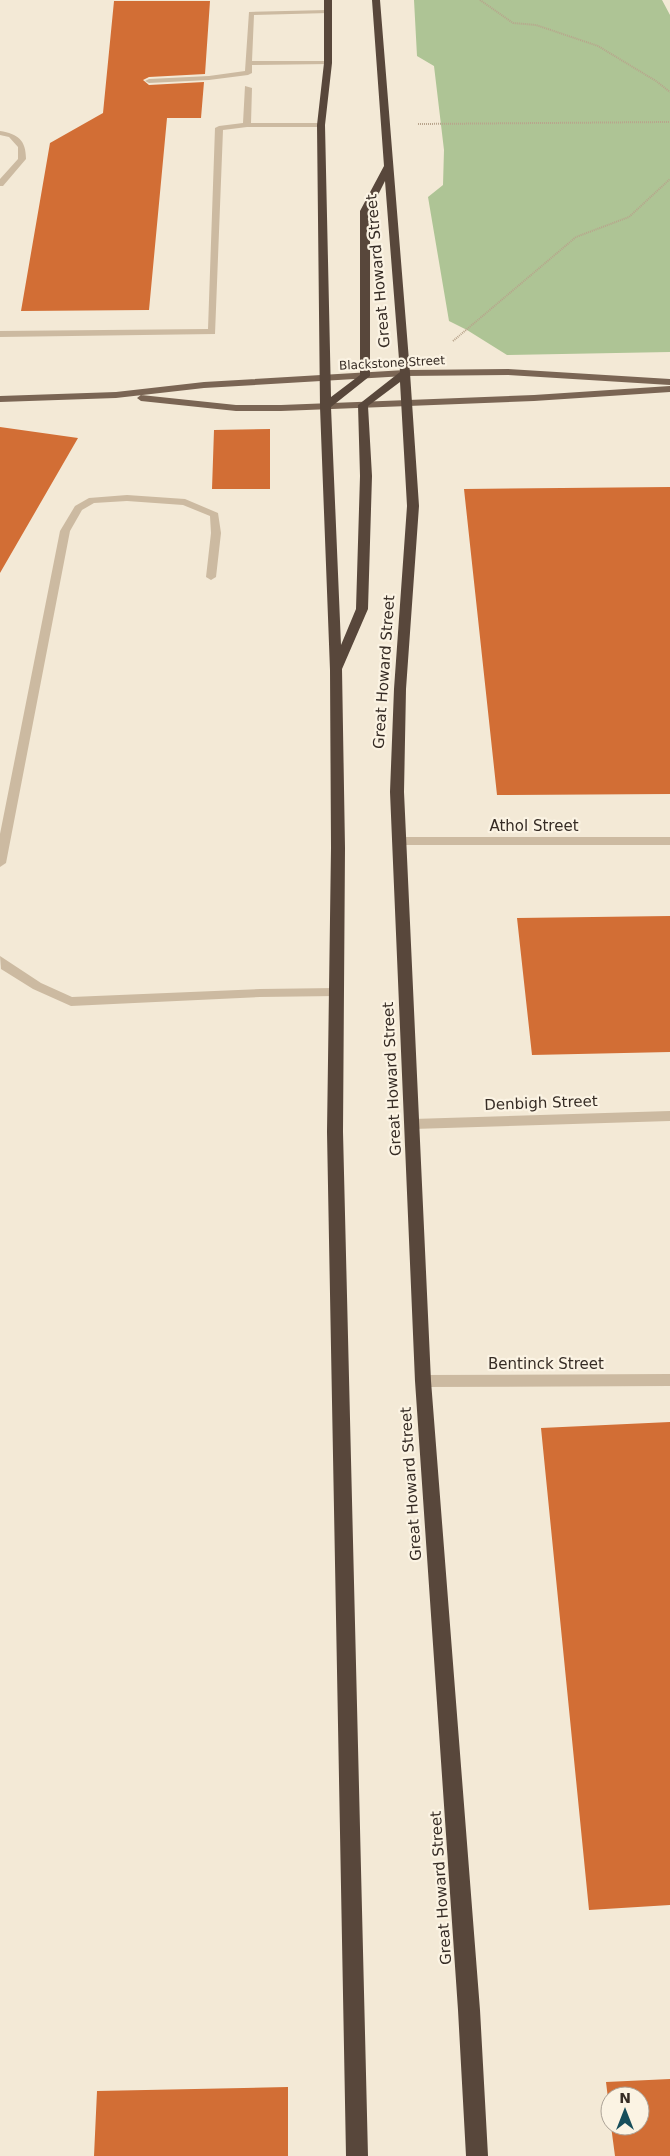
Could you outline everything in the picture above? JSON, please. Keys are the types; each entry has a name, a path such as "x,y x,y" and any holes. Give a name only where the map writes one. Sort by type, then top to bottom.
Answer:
{"highway":[{"path":"328,0 328,63 321,125 324,379 336,670 338,848 335,1132 357,2156"},
{"name":"Great Howard Street","path":"376,0 405,374 413,506 397,743 398,842 413,1124 423,1381 469,2010 477,2156"},
{"path":"325,407 365,376 365,211 388,167"},
{"path":"336,670 362,609 366,476 363,405 405,374"}],"main road":[{"name":"Blackstone Street","path":"0,399 116,395 204,385 405,374 508,372 670,382"},
{"name":"Blackstone Street","path":"116,395 236,408 325,407 534,398 670,389"}],"street":[{"path":"149,81 209,78 248,73 251,13 327,12"},
{"path":"248,63 328,63"},
{"path":"247,125 248,88"},
{"path":"0,334 212,332 219,128 247,125 321,125"},
{"path":"0,133 11,135 22,147 22,159 0,184"},
{"path":"0,863 65,531 78,508 92,500 137,499 185,502 214,515 216,533 212,577"},
{"name":"Athol Street","path":"398,842 670,841"},
{"path":"0,960 5,966 37,986 71,1002 260,993 336,992"},
{"name":"Denbigh Street","path":"413,1124 670,1116"},
{"name":"Bentinck Street","path":"423,1381 670,1380"}],"path":[{"path":"480,0 513,23 536,25 598,46 656,81 670,92"},
{"path":"385,125 670,122"},
{"path":"449,344 576,237 630,217 670,178"}],"green space":[{"path":"414,0 662,0 670,15 670,352 507,355 449,321 428,197 443,185 444,150 434,66 417,56"}],"building":[{"path":"114,1 210,1 205,74 149,77 143,80 149,85 204,82 201,118 167,118 149,310 21,311 50,143 103,113"},
{"path":"0,427 78,438 0,573"},
{"path":"270,429 270,489 212,489 214,430"},
{"path":"670,487 670,794 497,795 464,489"},
{"path":"670,916 670,1052 532,1055 517,918"},
{"path":"670,1422 670,1905 589,1910 541,1428"},
{"path":"670,2079 670,2156 615,2156 612,2136 650,2136 650,2086 606,2086 606,2082"},
{"path":"288,2087 288,2156 94,2156 97,2091"}]}
